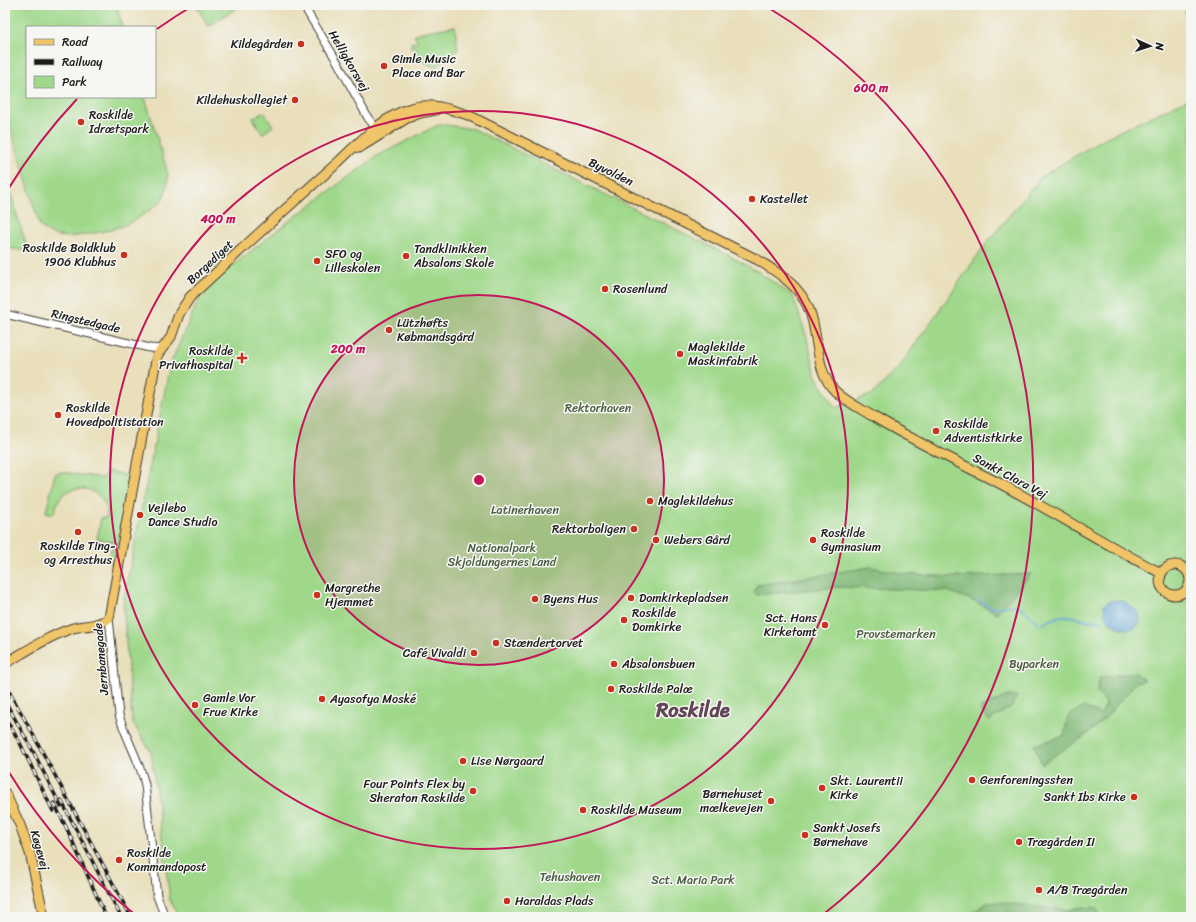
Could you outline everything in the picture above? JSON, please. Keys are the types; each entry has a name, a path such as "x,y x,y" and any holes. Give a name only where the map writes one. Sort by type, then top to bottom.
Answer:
{"main road":[{"name":"Byvolden","path":"379,131 398,113 412,107 432,105 468,115 758,260 783,276 794,286 805,300 813,321 821,366 826,379 834,390 848,401"},
{"name":"Borgediget","path":"162,348 171,337 179,314 190,297 287,207 344,157 379,131"},
{"name":"Jernbanegade","path":"109,618 154,370 158,354 162,348"},
{"name":"Sankt Clara Vej","path":"848,401 888,425 1027,498 1162,573"},
{"path":"1174,565 1184,568 1190,579 1190,589 1177,596 1168,594 1160,585 1162,573 1169,566 1174,565"},
{"path":"6,663 50,638 73,628 104,623 109,618"},
{"name":"Køgevej","path":"5,793 20,825 30,852 44,917"}],"street":[{"name":"Helligkorsvej","path":"303,5 338,63 368,118 379,131"},
{"name":"Ringstedgade","path":"5,314 150,348 162,348"},
{"name":"Jernbanegade","path":"109,618 118,705 122,724 142,774 145,786 157,896 165,917"}],"green space":[{"name":"Roskilde Idrætspark","path":"5,5 116,5 123,26 26,26 26,98 145,98 168,174 166,190 163,197 156,206 141,216 116,228 90,234 64,237 48,232 40,226 5,110"},
{"path":"196,5 242,5 208,26"},
{"path":"1185,5 1191,5 1191,30 1187,28"},
{"path":"455,26 458,50 444,59 436,68 417,59 414,52 418,50 414,46 410,48 412,42 416,43 417,39 414,37 417,33"},
{"name":"Nationalpark Skjoldungernes Land","path":"1191,98 1191,917 179,917 170,900 151,752 132,722 123,602 170,365 203,289 289,221 377,156 440,124 473,129 732,257 757,271 793,296 807,338 816,376 835,408 873,394 900,366 985,245 1042,176 1105,138"},
{"path":"264,112 273,126 262,134 253,118"},
{"path":"5,175 28,251 5,248"},
{"path":"107,471 130,476 115,563 109,562 113,542 97,539 101,518 107,518 107,510 104,502 99,496 86,489 70,490 58,501 53,514 46,512 55,474 61,472 103,478"},
{"path":"871,567 905,574 952,577 1031,574 997,613 969,599 947,591 837,587 757,595 754,592 757,585"},
{"path":"1134,673 1145,680 1137,682 1107,716 1089,733 1042,764 1034,745 1064,736 1068,716 1084,707 1101,715 1106,703 1097,691 1100,677"},
{"path":"1008,696 1017,696 1011,707 989,721 980,708"},
{"path":"998,902 1068,910 1082,907 1096,908 1101,917 1098,917 1094,911 1074,917 966,917 987,903"}],"water":[{"path":"1115,600 1124,601 1136,610 1140,620 1136,627 1133,629 1125,629 1108,620 1104,605"}],"waterway":[{"path":"978,600 995,608 1011,605 1020,607 1039,624 1060,616 1068,616 1099,622 1104,621"}],"railway":[{"path":"5,684 131,917"},
{"path":"5,701 34,753 61,807"},
{"path":"5,717 20,743 53,811"},
{"path":"61,800 121,917"},
{"path":"54,803 106,917"}],"place":[{"name":"Kildegården","path":"301,44"},
{"name":"Gimle Music Place and Bar","path":"384,66"},
{"name":"Kildehuskollegiet","path":"295,100"},
{"name":"Roskilde Idrætspark","path":"81,122"},
{"name":"Kastellet","path":"752,199"},
{"name":"Roskilde Boldklub 1906 Klubhus","path":"124,255"},
{"name":"Tandklinikken Absalons Skole","path":"406,256"},
{"name":"SFO og Lilleskolen","path":"317,261"},
{"name":"Rosenlund","path":"605,289"},
{"name":"Lützhøfts Købmandsgård","path":"389,330"},
{"name":"Maglekilde Maskinfabrik","path":"680,354"},
{"name":"Roskilde Privathospital","path":"242,358"},
{"name":"Roskilde Hovedpolitistation","path":"58,415"},
{"name":"Roskilde Adventistkirke","path":"936,431"},
{"name":"Maglekildehus","path":"650,501"},
{"name":"Vejlebo Dance Studio","path":"140,515"},
{"name":"Rektorboligen","path":"634,529"},
{"name":"Roskilde Ting- og Arresthus","path":"78,532"},
{"name":"Webers Gård","path":"656,540"},
{"name":"Roskilde Gymnasium","path":"813,540"},
{"name":"Margrethe Hjemmet","path":"317,595"},
{"name":"Domkirkepladsen","path":"631,598"},
{"name":"Byens Hus","path":"535,599"},
{"name":"Roskilde Domkirke","path":"624,620"},
{"name":"Sct. Hans Kirketomt","path":"825,625"},
{"name":"Stændertorvet","path":"496,643"},
{"name":"Café Vivaldi","path":"474,653"},
{"name":"Absalonsbuen","path":"614,664"},
{"name":"Roskilde Palæ","path":"611,689"},
{"name":"Ayasofya Moské","path":"322,699"},
{"name":"Gamle Vor Frue Kirke","path":"195,705"},
{"name":"Lise Nørgaard","path":"463,761"},
{"name":"Genforeningssten","path":"972,780"},
{"name":"Skt. Laurentii Kirke","path":"822,788"},
{"name":"Four Points Flex by Sheraton Roskilde","path":"473,791"},
{"name":"Sankt Ibs Kirke","path":"1134,797"},
{"name":"Børnehuset mælkevejen","path":"771,801"},
{"name":"Roskilde Museum","path":"583,810"},
{"name":"Sankt Josefs Børnehave","path":"805,835"},
{"name":"Trægården II","path":"1019,842"},
{"name":"Roskilde Kommandopost","path":"119,860"},
{"name":"A/B Trægården","path":"1039,890"},
{"name":"Haraldas Plads","path":"507,901"}],"district":[{"name":"Roskilde","path":"693,710"}],"park label":[{"name":"Rektorhaven","path":"598,408"},
{"name":"Latinerhaven","path":"525,510"},
{"name":"Provstemarken","path":"896,634"},
{"name":"Byparken","path":"1034,664"},
{"name":"Tehushaven","path":"570,877"},
{"name":"Sct. Maria Park","path":"693,880"}]}
